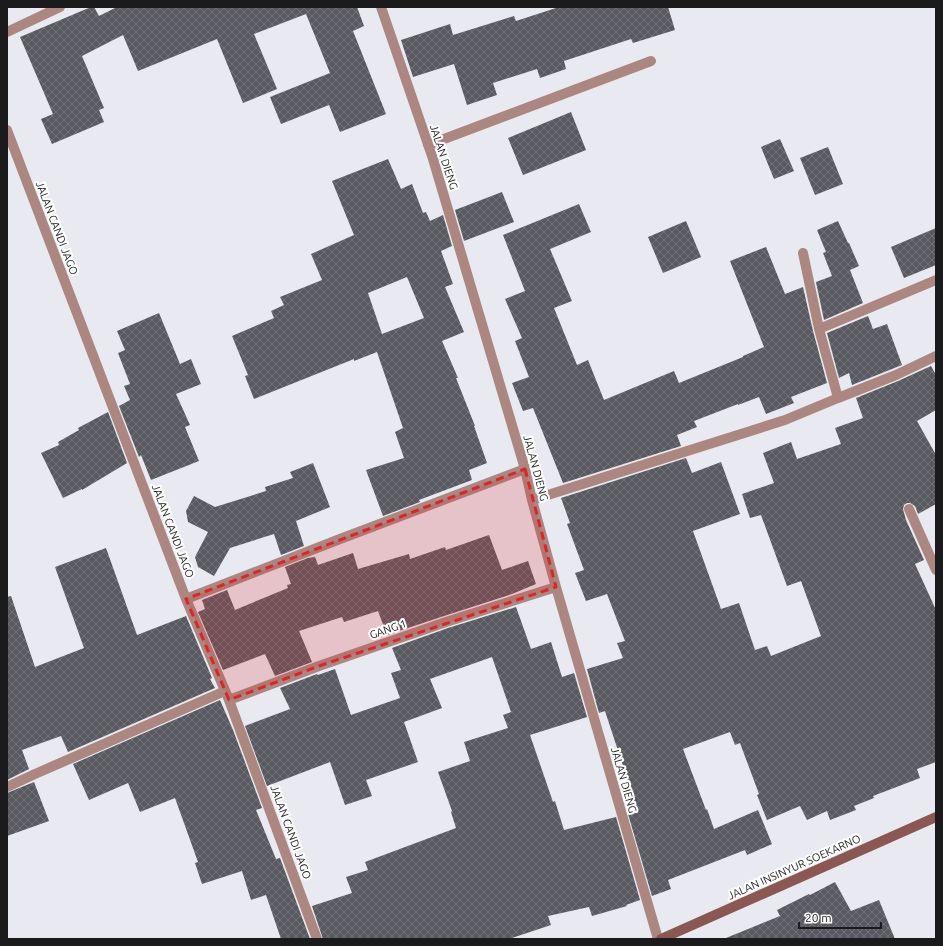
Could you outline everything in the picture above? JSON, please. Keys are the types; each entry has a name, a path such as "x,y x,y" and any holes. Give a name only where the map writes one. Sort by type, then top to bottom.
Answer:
{"main road":[{"name":"JALAN INSINYUR SOEKARNO","path":"661,939 936,817"}],"street":[{"path":"7,32 60,7"},
{"name":"JALAN DIENG","path":"381,7 428,145 525,470 556,587 658,939"},
{"path":"428,145 651,61"},
{"name":"JALAN CANDI JAGO","path":"7,130 186,599 227,696 317,939"},
{"path":"803,253 819,329 838,398"},
{"path":"819,329 936,280"},
{"path":"532,500 785,420 896,375 936,356"},
{"path":"186,599 525,470"},
{"path":"909,509 936,570"},
{"name":"GANG 1","path":"7,787 227,696 446,622 556,587"}],"highlighted area":[{"path":"525,469 556,587 319,666 229,700 186,599"}],"building":[{"path":"94,7 99,16 117,7 357,7 364,26 353,31 386,114 340,132 329,105 281,124 270,97 330,73 306,14 254,34 277,89 243,103 217,39 138,71 123,35 82,56 104,108 99,110 104,122 52,144 41,119 53,114 20,37"},
{"path":"559,7 668,7 675,30 633,43 631,39 564,61 566,69 540,78 537,69 493,83 497,95 467,105 454,64 413,77 401,40 450,24 453,35 514,16 516,21"},
{"path":"571,112 586,150 523,175 508,138"},
{"path":"780,139 794,171 774,179 761,147"},
{"path":"828,147 843,184 815,195 800,158"},
{"path":"388,159 401,189 412,184 423,213 426,212 430,221 443,215 452,246 441,251 453,284 445,287 464,332 442,341 458,378 456,378 475,426 487,463 469,470 472,480 419,500 420,502 383,516 366,470 404,458 395,432 403,428 377,352 354,361 354,359 254,399 245,376 248,375 232,336 274,318 271,311 284,305 280,297 322,280 311,254 354,235 332,181","holes":["407,277 424,318 382,334 368,293"]},
{"path":"502,192 514,222 464,241 455,210"},
{"path":"579,204 591,232 550,249 572,301 554,308 577,365 588,360 604,400 674,371 679,383 764,347 730,261 766,247 785,294 803,287 827,383 791,397 794,403 766,414 759,397 738,404 694,421 697,427 677,435 681,446 563,483 533,408 523,411 512,383 529,377 515,341 522,338 505,299 525,291 503,235"},
{"path":"686,221 701,257 663,273 648,237"},
{"path":"838,221 859,266 850,270 863,303 824,320 816,282 832,276 823,253 826,252 817,230"},
{"path":"936,228 936,265 904,278 891,247"},
{"path":"159,313 180,364 191,359 201,384 176,394 190,425 185,427 199,461 151,480 141,455 139,457 119,406 130,400 124,386 130,384 118,353 125,350 117,331"},
{"path":"868,316 873,329 887,324 902,365 852,385 849,373 839,378 827,333"},
{"path":"931,366 936,375 936,410 917,421 936,455 936,504 918,514 915,506 910,503 904,505 903,509 906,520 924,560 915,564 936,610 936,762 917,769 920,778 873,796 874,798 854,806 856,810 830,820 827,811 807,820 800,806 767,820 740,743 735,745 730,732 683,749 714,829 758,810 772,844 747,855 745,850 668,880 671,889 652,896 628,814 637,812 628,787 630,787 605,711 599,713 587,669 623,658 617,643 625,641 607,594 586,601 575,573 584,570 567,524 570,523 561,498 686,458 692,473 721,462 740,514 693,531 721,609 739,603 755,650 767,646 771,656 821,636 801,581 787,586 761,515 750,518 742,494 774,483 763,453 791,442 797,459 841,444 835,428 863,418 856,398"},
{"path":"108,412 127,463 82,490 63,498 41,453 59,445 58,442 79,430 78,428"},
{"path":"313,463 330,507 296,521 304,546 281,555 274,534 230,548 214,576 198,567 195,557 208,532 188,522 186,511 194,496 215,507 266,491 265,487 293,478 290,472"},
{"path":"489,535 502,570 528,561 536,584 512,594 387,635 378,611 344,622 342,617 299,631 312,662 275,676 265,654 223,670 198,612 205,609 202,600 227,590 235,610 288,588 287,585 291,584 285,567 308,558 315,557 318,565 353,553 358,569 409,554 410,559 445,547 446,550"},
{"path":"106,548 137,635 186,616 212,678 210,679 215,688 68,752 61,736 22,750 29,769 7,780 7,597 11,596 35,667 84,648 55,567"},
{"path":"516,607 531,649 551,642 562,677 574,673 587,717 530,735 553,802 555,801 564,830 616,817 640,900 626,905 627,906 592,916 589,907 548,916 551,925 509,939 323,939 312,906 352,893 346,877 368,870 365,862 456,828 451,812 452,811 438,772 470,761 464,742 508,728 503,715 511,712 492,657 430,679 442,708 404,722 418,762 366,780 372,796 345,805 330,762 267,786 245,726 290,709 280,688 335,669 351,715 400,698 391,673 401,670 392,648 448,628"},
{"path":"220,700 233,730 262,808 256,810 276,859 280,858 310,939 281,939 266,895 251,900 242,871 202,884 195,863 198,862 175,798 140,812 128,783 89,800 73,764"},
{"path":"34,782 49,821 7,836 7,793"},
{"path":"835,882 851,911 879,900 895,939 726,939 780,916 777,910"}]}
